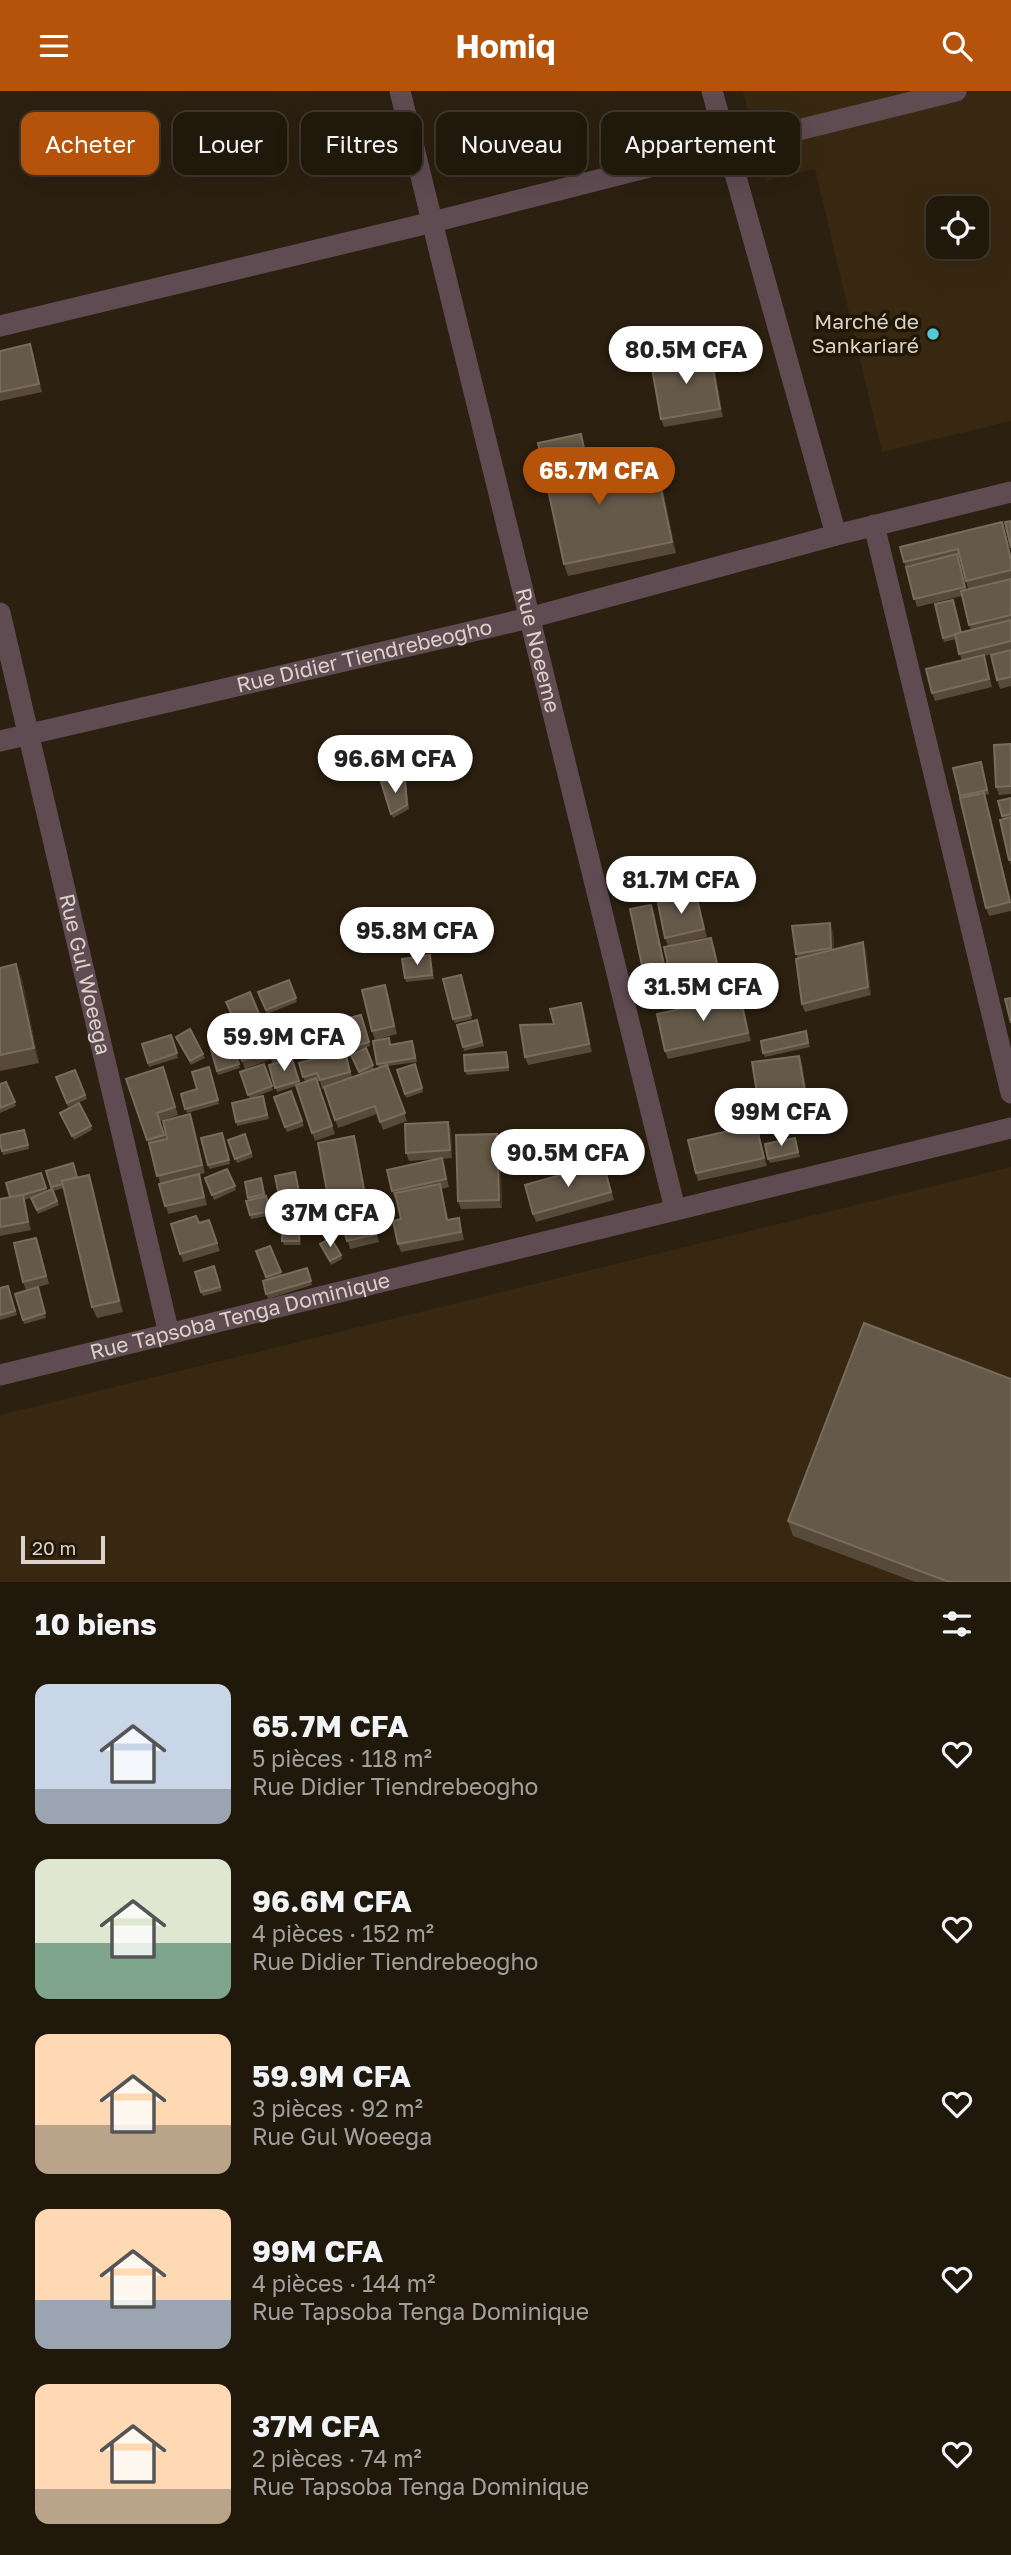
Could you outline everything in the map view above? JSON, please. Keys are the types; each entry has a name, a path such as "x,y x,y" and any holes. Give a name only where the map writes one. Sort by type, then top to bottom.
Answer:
{"street":[{"name":"Rue Noeeme","path":"400,91 675,1209"},
{"path":"712,91 718,112"},
{"path":"800,130 956,91"},
{"path":"0,326 617,175"},
{"path":"735,175 836,535"},
{"name":"Rue Didier Tiendrebeogho","path":"0,741 529,618 874,525 1011,492"},
{"path":"874,525 1011,1093"},
{"name":"Rue Gul Woeega","path":"0,613 169,1334"},
{"name":"Rue Tapsoba Tenga Dominique","path":"0,1375 1011,1128"}],"shaded area":[{"name":"Marché de Sankariaré","path":"743,91 1011,91 1011,421 882,452 815,169 800,173 800,112 748,112"},
{"name":"Marché de Sankariaré","path":"764,175 790,175 765,181"},
{"path":"1011,1167 1011,1582 0,1582 0,1415"}],"building":[{"path":"30,344 39,384 0,392 0,351"},
{"path":"710,352 720,409 661,419 651,363"},
{"path":"581,434 593,493 659,479 672,542 564,564 538,443"},
{"path":"1011,521 1011,548 1005,522"},
{"path":"1002,522 1011,570 966,581 958,549 904,562 900,547"},
{"path":"957,554 965,587 914,599 906,567"},
{"path":"1011,579 1011,615 969,625 961,591"},
{"path":"953,600 961,633 943,638 935,604"},
{"path":"1011,620 1011,641 959,654 955,634"},
{"path":"1011,650 1011,677 997,680 991,655"},
{"path":"984,655 989,679 932,693 926,669"},
{"path":"1011,744 1011,786 996,787 994,745"},
{"path":"981,762 987,790 960,796 953,768"},
{"path":"405,780 407,805 391,814 381,782"},
{"path":"984,793 1010,902 986,908 960,798"},
{"path":"1011,798 1011,814 1002,816 998,801"},
{"path":"1011,817 1011,860 1009,860 1000,820"},
{"path":"696,895 704,929 665,938 658,903"},
{"path":"651,905 664,965 643,970 630,909"},
{"path":"830,923 831,948 796,954 792,926"},
{"path":"711,938 720,977 648,992 645,974 669,969 664,947"},
{"path":"863,942 868,987 802,1004 796,959"},
{"path":"430,955 432,975 405,978 402,959"},
{"path":"16,964 34,1048 0,1055 0,968"},
{"path":"461,975 471,1015 453,1019 443,979"},
{"path":"289,980 296,998 266,1010 258,992"},
{"path":"385,985 394,1026 372,1031 362,990"},
{"path":"250,992 262,1021 239,1030 226,1002"},
{"path":"740,996 748,1033 665,1051 657,1014"},
{"path":"1011,998 1011,1023 1005,999"},
{"path":"581,1003 589,1044 525,1057 520,1025 554,1024 550,1009"},
{"path":"361,1015 369,1042 341,1050 333,1022"},
{"path":"477,1020 482,1042 463,1047 457,1025"},
{"path":"302,1026 306,1053 287,1055 284,1028"},
{"path":"190,1029 203,1054 190,1061 176,1037"},
{"path":"245,1029 248,1036 262,1031 267,1044 279,1040 284,1052 270,1057 268,1051 242,1061 232,1034"},
{"path":"806,1031 808,1043 763,1053 761,1041"},
{"path":"171,1035 177,1053 148,1063 142,1044"},
{"path":"389,1038 390,1045 412,1041 415,1058 377,1064 373,1041"},
{"path":"231,1040 239,1064 217,1071 210,1046"},
{"path":"366,1048 373,1065 359,1072 351,1055"},
{"path":"345,1051 350,1072 320,1080 317,1073 303,1077 299,1063"},
{"path":"506,1052 508,1067 465,1071 464,1055"},
{"path":"799,1056 805,1092 758,1099 752,1062"},
{"path":"292,1059 299,1081 275,1088 269,1065"},
{"path":"264,1064 272,1086 248,1095 240,1072"},
{"path":"415,1064 422,1088 405,1094 397,1070"},
{"path":"387,1065 405,1113 380,1122 375,1106 335,1120 324,1087"},
{"path":"163,1067 175,1107 157,1113 164,1135 147,1140 126,1079"},
{"path":"209,1067 218,1100 185,1109 181,1094 197,1089 192,1072"},
{"path":"75,1070 85,1095 67,1103 56,1077"},
{"path":"316,1078 332,1126 312,1133 296,1085"},
{"path":"6,1082 15,1102 0,1108 0,1084"},
{"path":"291,1091 302,1121 285,1127 274,1097"},
{"path":"263,1096 267,1115 236,1122 232,1103"},
{"path":"79,1103 91,1126 72,1136 60,1113"},
{"path":"190,1114 202,1165 157,1176 149,1143 167,1139 163,1121"},
{"path":"448,1122 450,1150 406,1153 405,1124"},
{"path":"756,1125 764,1158 696,1173 688,1140"},
{"path":"24,1130 28,1145 2,1151 0,1135"},
{"path":"222,1133 229,1160 208,1165 201,1138"},
{"path":"245,1134 251,1153 235,1159 228,1140"},
{"path":"497,1134 499,1200 458,1201 456,1135"},
{"path":"354,1136 365,1195 329,1202 318,1143"},
{"path":"795,1138 798,1152 768,1159 765,1144"},
{"path":"442,1158 446,1179 392,1191 387,1170"},
{"path":"73,1163 77,1177 51,1187 46,1171"},
{"path":"603,1163 611,1192 533,1214 525,1185"},
{"path":"227,1169 235,1186 212,1195 205,1178"},
{"path":"295,1172 302,1207 282,1211 275,1176"},
{"path":"41,1173 46,1188 10,1197 6,1183"},
{"path":"199,1174 204,1197 165,1206 159,1184"},
{"path":"89,1175 119,1301 92,1307 62,1181"},
{"path":"261,1178 264,1194 248,1198 245,1182"},
{"path":"440,1184 447,1220 459,1218 461,1232 398,1244 393,1221 401,1219 395,1193"},
{"path":"52,1189 57,1201 37,1210 31,1198"},
{"path":"23,1195 28,1222 0,1227 0,1199"},
{"path":"266,1196 270,1211 250,1215 246,1201"},
{"path":"367,1198 376,1234 347,1241 338,1206"},
{"path":"196,1216 199,1223 209,1220 217,1243 180,1254 171,1224"},
{"path":"282,1217 299,1217 299,1241 282,1241"},
{"path":"36,1238 46,1276 23,1282 14,1243"},
{"path":"331,1238 341,1255 330,1261 320,1244"},
{"path":"270,1246 281,1272 266,1277 256,1251"},
{"path":"214,1266 220,1287 201,1292 195,1272"},
{"path":"307,1268 311,1281 266,1294 263,1281"},
{"path":"8,1286 15,1311 0,1315 0,1288"},
{"path":"38,1287 45,1313 23,1320 15,1294"},
{"path":"864,1323 1011,1379 1011,1582 949,1582 788,1521"}],"place":[{"name":"Marché de Sankariaré","path":"933,334"}]}
